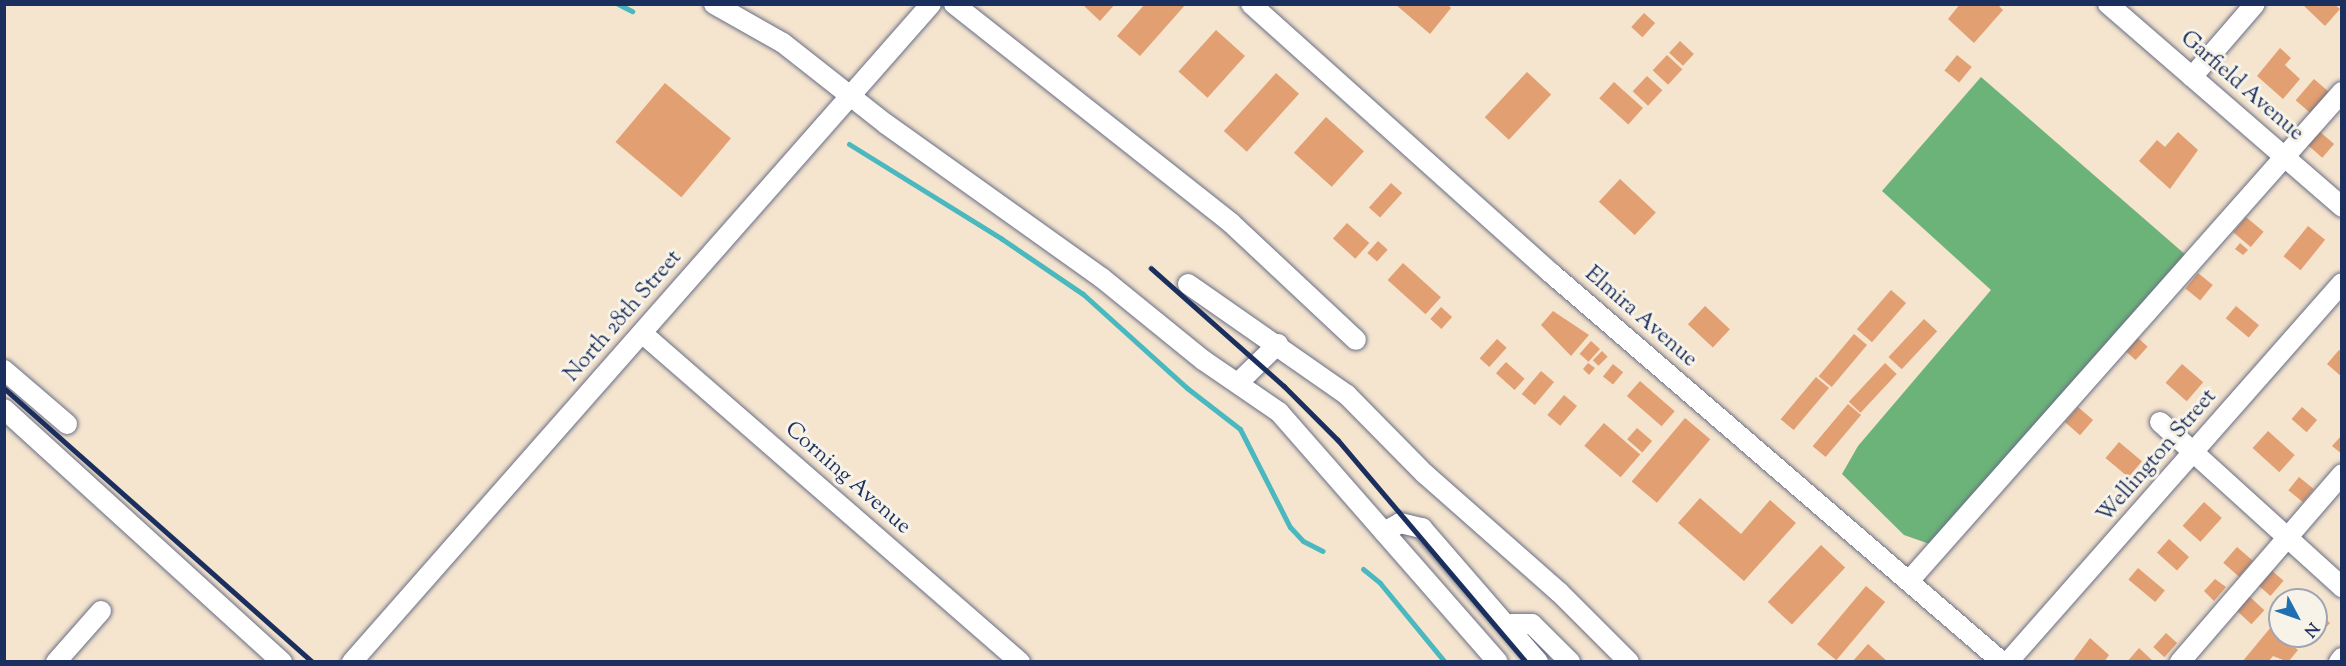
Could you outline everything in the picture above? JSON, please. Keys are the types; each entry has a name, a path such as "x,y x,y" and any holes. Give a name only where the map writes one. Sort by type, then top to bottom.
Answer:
{"street":[{"path":"714,4 783,44 850,96 1102,278 1293,424 1498,662"},
{"name":"North 28th Street","path":"352,662 931,4"},
{"path":"954,4 1231,223 1356,340"},
{"name":"Elmira Avenue","path":"1251,4 1551,273 2002,662"},
{"name":"Garfield Avenue","path":"2108,4 2342,207"},
{"path":"2192,77 2255,4"},
{"path":"1909,581 2342,92"},
{"name":"Wellington Street","path":"2008,662 2342,283"},
{"path":"1188,284 1278,344 1352,400 1425,474 1559,592 1629,662"},
{"name":"Corning Avenue","path":"642,333 1020,662"},
{"path":"1238,383 1278,344"},
{"path":"4,370 67,424"},
{"path":"4,409 282,662"},
{"path":"2160,422 2342,587"},
{"path":"2180,662 2342,474"},
{"path":"1384,532 1400,523 1422,528 1538,662"},
{"path":"56,662 101,611"},
{"path":"1506,624 1532,624 1570,662"}],"green space":[{"path":"1981,77 2187,256 1938,547 1904,535 1842,474 1858,446 1991,290 1882,191"}],"building":[{"path":"1082,4 1115,4 1100,21"},
{"path":"1145,4 1186,4 1140,56 1117,36"},
{"path":"1395,4 1447,4 1451,8 1430,34"},
{"path":"1960,4 1997,4 2003,10 1974,43 1948,19"},
{"path":"2302,4 2334,4 2340,9 2325,26"},
{"path":"1644,13 1655,23 1642,37 1631,27"},
{"path":"1216,30 1245,56 1208,98 1179,72"},
{"path":"1680,41 1694,54 1683,66 1669,53"},
{"path":"2280,48 2291,58 2285,65 2300,79 2283,99 2257,76"},
{"path":"1667,55 1682,69 1668,85 1653,70"},
{"path":"1957,55 1972,67 1959,83 1944,71"},
{"path":"1527,72 1551,95 1509,140 1485,117"},
{"path":"1276,73 1299,94 1247,152 1224,131"},
{"path":"1647,76 1662,90 1648,106 1633,91"},
{"path":"2314,79 2330,93 2311,114 2296,100"},
{"path":"1614,82 1643,108 1628,124 1599,98"},
{"path":"665,83 731,138 681,197 616,142"},
{"path":"1326,117 1364,151 1332,187 1294,153"},
{"path":"2319,131 2334,144 2322,158 2307,145"},
{"path":"2178,132 2198,150 2170,189 2139,161 2157,140 2165,147"},
{"path":"1620,179 1656,212 1635,235 1599,202"},
{"path":"1391,183 1402,193 1380,218 1369,208"},
{"path":"2246,217 2264,232 2251,247 2233,232"},
{"path":"1347,223 1369,243 1355,259 1333,239"},
{"path":"2308,226 2325,240 2301,270 2283,256"},
{"path":"1378,241 1388,250 1377,262 1367,253"},
{"path":"2240,243 2248,250 2243,255 2235,249"},
{"path":"1403,263 1441,297 1426,314 1388,280"},
{"path":"2198,273 2213,285 2200,301 2185,289"},
{"path":"1891,290 1906,303 1872,342 1857,329"},
{"path":"1705,306 1730,329 1713,347 1688,324"},
{"path":"2236,306 2259,325 2249,338 2226,318"},
{"path":"1441,307 1452,317 1441,329 1430,319"},
{"path":"1553,311 1589,335 1571,356 1541,325"},
{"path":"1924,319 1937,331 1902,369 1889,357"},
{"path":"1854,334 1867,345 1832,387 1819,376"},
{"path":"2138,338 2148,347 2136,360 2126,351"},
{"path":"1497,339 1507,348 1489,367 1480,358"},
{"path":"1591,341 1600,349 1589,362 1580,354"},
{"path":"2339,350 2342,352 2342,377 2327,364"},
{"path":"1602,351 1608,357 1598,366 1593,360"},
{"path":"1506,362 1525,379 1515,390 1496,373"},
{"path":"1588,363 1595,368 1589,375 1583,369"},
{"path":"1885,363 1897,374 1861,413 1849,402"},
{"path":"1613,364 1623,372 1613,385 1603,376"},
{"path":"2182,364 2203,382 2187,401 2166,383"},
{"path":"1541,371 1554,382 1535,405 1522,394"},
{"path":"1816,377 1829,388 1794,430 1781,419"},
{"path":"1640,381 1675,411 1662,426 1627,396"},
{"path":"1564,395 1577,406 1560,426 1547,415"},
{"path":"1848,404 1861,415 1826,457 1813,446"},
{"path":"2078,407 2093,420 2080,435 2065,422"},
{"path":"2302,407 2317,420 2307,432 2292,419"},
{"path":"1685,418 1710,439 1657,503 1632,482"},
{"path":"1604,423 1640,454 1621,477 1584,446"},
{"path":"1637,428 1652,441 1642,452 1627,439"},
{"path":"2268,431 2295,455 2279,472 2253,448"},
{"path":"2342,435 2342,454 2332,446"},
{"path":"2119,442 2142,461 2128,477 2106,458"},
{"path":"2299,477 2314,489 2303,502 2288,490"},
{"path":"1700,498 1741,534 1770,500 1796,523 1744,581 1678,523"},
{"path":"2204,502 2222,518 2200,542 2183,526"},
{"path":"2169,539 2189,557 2177,570 2157,552"},
{"path":"1821,545 1845,568 1792,625 1768,602"},
{"path":"2237,547 2253,561 2239,577 2223,563"},
{"path":"2138,568 2165,590 2155,602 2128,579"},
{"path":"2270,569 2284,581 2277,588 2268,588 2268,594 2257,584"},
{"path":"2215,579 2226,587 2214,601 2204,591"},
{"path":"1866,586 1885,602 1836,660 1817,644"},
{"path":"2249,596 2264,610 2251,624 2236,610"},
{"path":"2268,631 2268,648 2296,648 2298,650 2288,662 2273,656 2268,662 2242,662"},
{"path":"2166,633 2177,643 2164,657 2153,647"},
{"path":"2090,638 2109,655 2104,662 2072,662"},
{"path":"1868,644 1888,662 1852,662"},
{"path":"2139,648 2154,662 2127,662"}],"waterway":[{"path":"618,4 632,11"},
{"path":"849,144 1002,239 1083,294 1187,388 1240,429 1290,527 1303,541 1323,551"},
{"path":"1363,569 1380,583 1445,662"}],"railway":[{"path":"1151,268 1284,386 1338,440 1526,662"},
{"path":"4,388 313,662"}]}
